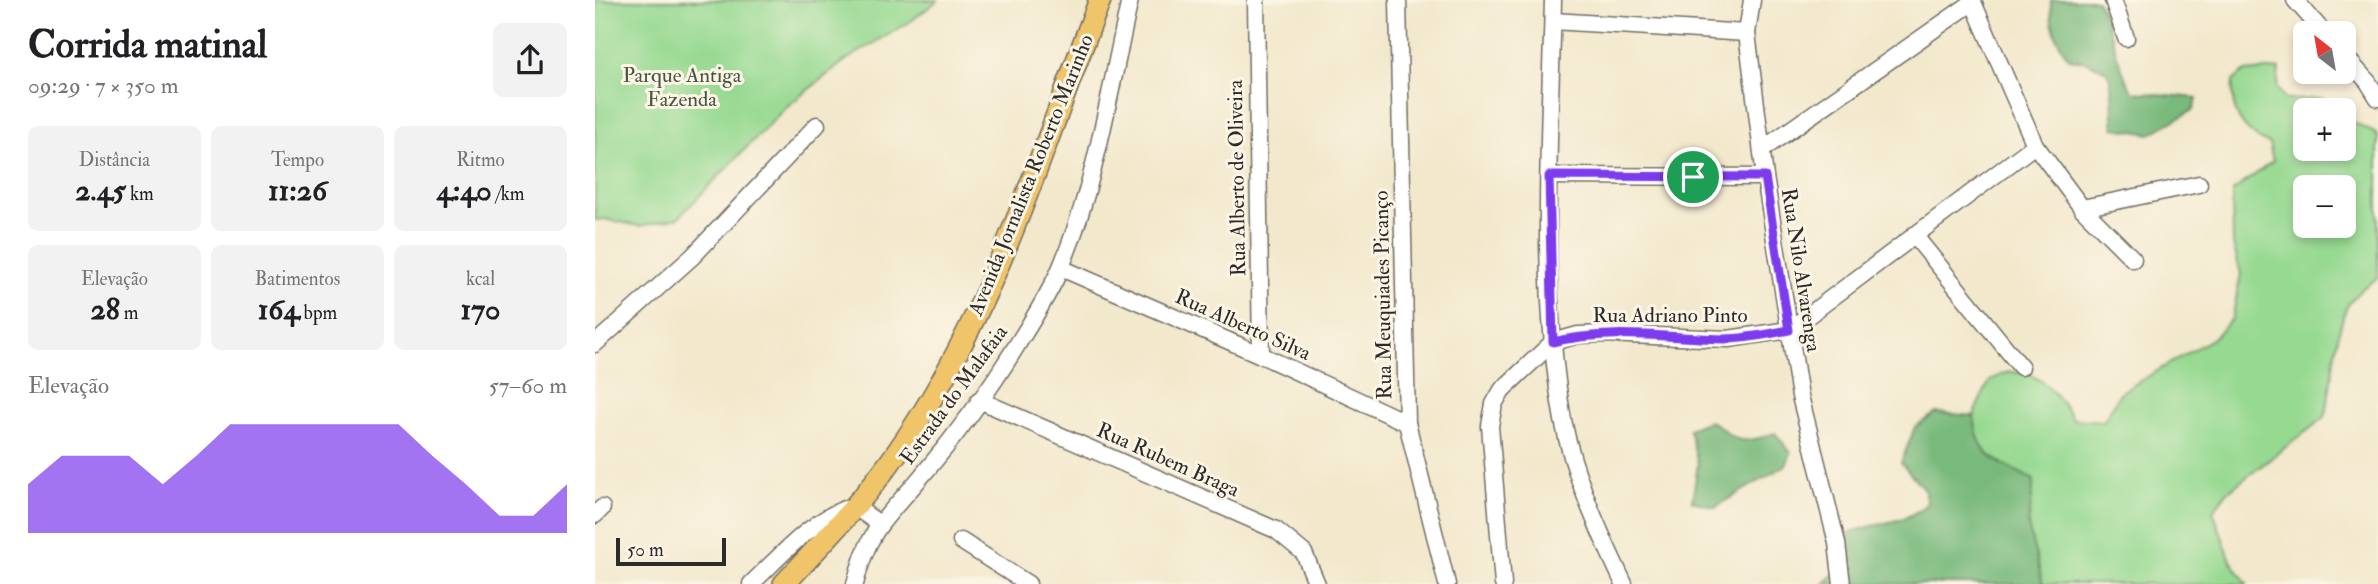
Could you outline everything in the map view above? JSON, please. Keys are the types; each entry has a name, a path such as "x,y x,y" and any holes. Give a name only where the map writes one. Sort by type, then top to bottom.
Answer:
{"main road":[{"name":"Avenida Jornalista Roberto Marinho","path":"784,584 855,506 898,452 925,410 977,313 1031,186 1100,0"}],"street":[{"name":"Estrada do Malafaia","path":"855,584 867,543 878,523 920,478 979,400 1017,347 1061,268 1086,189 1130,0"},
{"name":"Rua Alberto de Oliveira","path":"1256,0 1261,355"},
{"name":"Rua Meuquiades Picanço","path":"1398,0 1407,423 1447,584"},
{"path":"1553,0 1549,176 1553,342 1564,421 1578,474 1624,584"},
{"name":"Rua Nilo Alvarenga","path":"1752,0 1747,33 1765,177 1800,396 1837,543 1842,584"},
{"path":"2113,0 2126,38"},
{"path":"2295,0 2313,21"},
{"path":"1763,149 1973,1 2035,145 2082,208 2133,259"},
{"path":"1553,21 1747,33"},
{"path":"2356,70 2378,98"},
{"path":"595,344 693,256 817,125"},
{"name":"Rua Adriano Pinto","path":"1503,584 1490,426 1494,404 1520,370 1553,342 1578,335 1604,334 1728,339 1789,330 2035,145"},
{"path":"1549,176 1765,177"},
{"path":"2082,208 2199,184"},
{"path":"1914,235 2021,367"},
{"name":"Rua Alberto Silva","path":"1061,268 1261,355 1407,423"},
{"name":"Rua Rubem Braga","path":"979,400 1276,530 1304,553 1317,584"},
{"path":"751,584 807,532 841,510 855,506 878,523"},
{"path":"961,541 1028,584"}],"green space":[{"name":"Parque Antiga Fazenda","path":"595,0 938,0 911,21 846,60 786,107 678,218 640,226 604,219 595,220"},
{"path":"2051,0 2097,0 2122,70 2133,92 2197,98 2193,110 2150,134 2114,128 2112,92 2107,71 2085,61 2069,59 2054,31"},
{"path":"2279,69 2277,88 2286,100 2293,100 2293,161 2356,161 2356,124 2375,133 2378,138 2378,278 2355,296 2344,313 2325,417 2227,492 2213,511 2231,561 2247,584 2043,584 2028,526 2034,480 2002,464 1984,450 1974,430 1977,408 1990,381 2010,372 2021,373 2031,375 2048,386 2073,419 2104,421 2120,393 2213,338 2232,319 2241,274 2233,244 2232,192 2273,161 2269,144 2251,133 2239,119 2233,102 2233,81 2244,72"},
{"path":"1936,413 1974,416 1980,443 1992,458 2034,480 2028,526 2043,584 1824,584 1842,566 1843,537 1864,528 1908,516 1927,503 1924,489 1901,463 1915,427"},
{"path":"1708,421 1736,439 1753,439 1775,433 1791,453 1786,465 1715,507 1692,501 1698,464 1689,429"}],"route":[{"path":"1549,176 1693,177 1765,177 1789,330 1728,339 1604,334 1578,335 1553,342 1549,176"}]}
